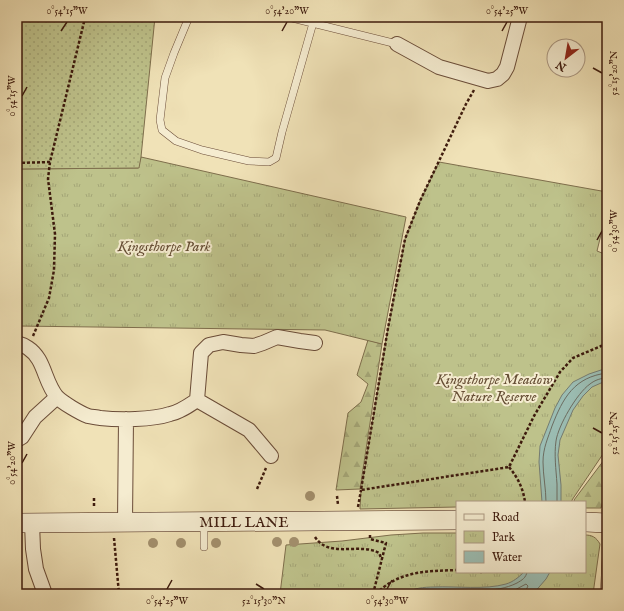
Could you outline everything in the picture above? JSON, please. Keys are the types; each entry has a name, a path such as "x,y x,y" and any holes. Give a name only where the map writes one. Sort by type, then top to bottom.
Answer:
{"street":[{"path":"397,44 439,67 488,81 493,80 497,79 503,74 508,67 520,17"},
{"path":"197,400 201,353 208,345 223,342 254,346 277,337 300,342 315,343"},
{"path":"22,345 38,357 48,381 58,397 73,408 89,416 126,419 154,417 170,414 184,409 197,400"},
{"path":"17,440 22,437 35,417 58,397"},
{"path":"197,400 249,430 271,456"},
{"path":"125,522 126,419"},
{"name":"MILL LANE","path":"45,594 36,569 33,549 24,523 456,520"},
{"path":"586,522 607,523"}],"lane":[{"path":"189,17 165,78 160,120 162,130 176,141 202,150 249,161 269,162 276,158 313,23"},
{"path":"288,17 397,44"},
{"path":"204,522 204,547"},
{"path":"604,594 607,538"}],"path":[{"path":"22,345 49,298 54,270 55,234 48,179 50,162 85,17"},
{"path":"480,79 466,104 420,201 405,239 388,328 361,490 508,467"},
{"path":"17,163 50,162"},
{"path":"508,467 534,416 560,372 573,358 601,346 607,345"},
{"path":"257,489 271,456"},
{"path":"508,467 519,482 525,501"},
{"path":"94,498 94,508"},
{"path":"370,532 370,539 386,543 372,594"},
{"path":"315,536 324,546 342,550 375,551 379,553 382,560"},
{"path":"114,538 118,594"},
{"path":"376,594 381,588 390,582 404,576 420,572 456,570"}],"green space":[{"path":"17,17 155,17 139,168 17,169"},
{"name":"Kingsthorpe Park","path":"141,157 406,217 382,344 325,330 17,326 17,169 138,168"},
{"name":"Kingsthorpe Meadow Nature Reserve","path":"439,162 607,192 607,210 597,251 607,255 607,452 605,451 572,501 456,501 456,507 360,509 361,490 388,328 405,239 420,201"},
{"path":"368,340 382,344 360,489 336,490 348,413 361,402 368,384 357,375"},
{"path":"604,460 607,463 607,485 601,508 586,508 586,501 574,500"},
{"path":"456,533 456,573 586,573 586,535 592,536 600,544 593,594 280,594 286,545 342,541 391,535"}],"water":[{"path":"607,369 607,381 592,387 583,396 573,410 560,440 558,455 561,501 542,501 539,462 540,446 555,408 562,395 573,382 601,370"},
{"path":"523,573 549,573 533,594 404,594 415,589 426,587 498,586 511,582"}]}
